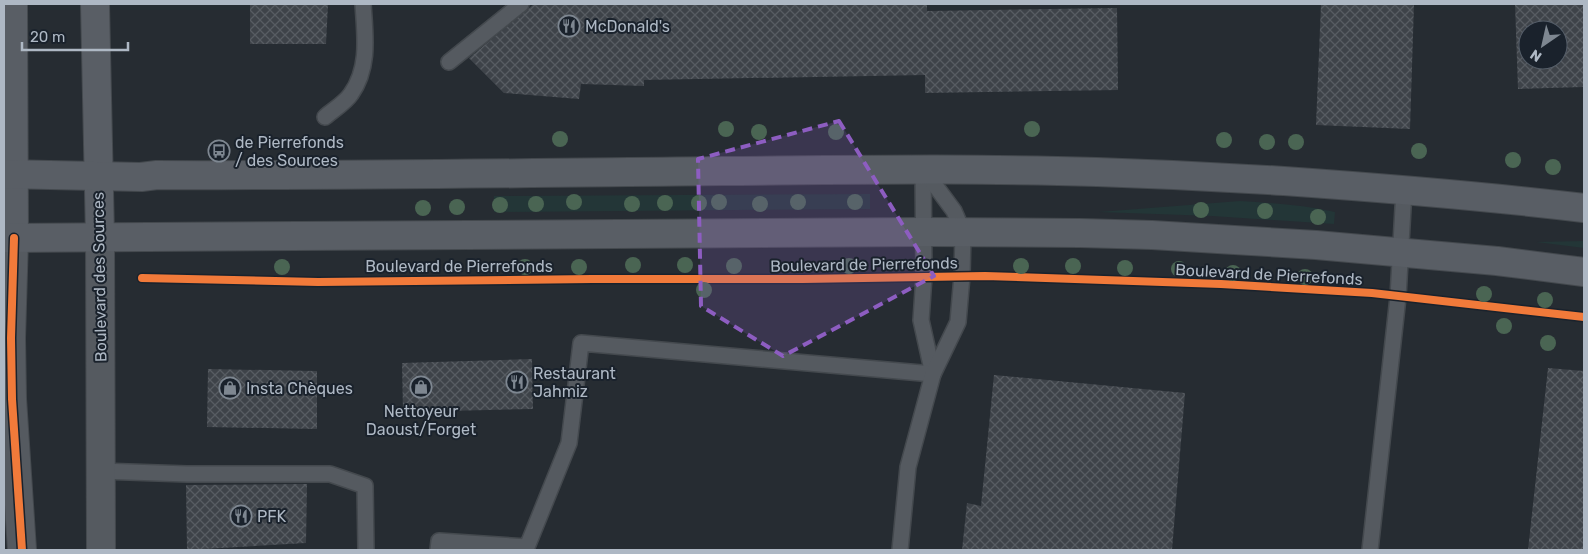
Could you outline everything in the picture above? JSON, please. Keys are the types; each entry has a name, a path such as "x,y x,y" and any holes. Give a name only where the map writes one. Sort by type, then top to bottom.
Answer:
{"main road":[{"path":"9,238 13,4"},
{"name":"Boulevard des Sources","path":"95,4 100,238"},
{"path":"9,174 141,177 157,175 326,176 452,173 923,169 1147,174 1230,178 1458,194 1584,208"},
{"name":"Boulevard de Pierrefonds","path":"9,238 924,232 1152,235 1400,252 1497,261 1584,272"}],"street":[{"path":"9,238 12,382 22,550"},
{"name":"Boulevard des Sources","path":"100,238 101,550"}],"lane":[{"path":"325,117 350,96 361,78 365,55 363,4"},
{"path":"449,62 521,4"},
{"path":"923,169 924,276 921,320 933,374"},
{"path":"900,550 908,467 933,374 958,322 962,276 963,232 954,210 923,169"},
{"path":"1370,550 1398,297 1404,190"},
{"path":"438,550 439,541 527,547 569,443 581,343 933,374"},
{"path":"100,471 187,474 330,474 365,486 366,550"}],"highlighted area":[{"path":"839,121 934,276 783,356 701,306 698,159"}],"shaded area":[{"path":"870,194 870,209 494,212 494,196"},
{"path":"1240,201 1300,206 1335,212 1334,224 1212,216 1099,212"},
{"path":"1584,241 1584,248 1536,242"}],"building":[{"path":"250,4 328,4 326,44 250,44"},
{"path":"534,4 927,4 927,11 1117,8 1118,90 925,93 925,75 644,80 644,86 581,84 579,99 504,93 469,58"},
{"path":"1321,4 1414,4 1410,129 1316,125"},
{"path":"1515,4 1584,4 1584,87 1518,89"},
{"path":"532,359 533,409 403,412 402,363"},
{"path":"1548,368 1584,371 1584,550 1528,550"},
{"path":"208,369 317,371 317,429 207,427"},
{"path":"994,375 1185,393 1172,550 962,550 967,503 981,506"},
{"path":"307,484 306,543 187,550 186,485"}],"cycle path":[{"path":"14,238 11,338 12,399 22,550"},
{"path":"142,278 318,282 985,276 1221,284 1372,293 1584,317"}],"place":[{"name":"McDonald's","path":"569,26"},
{"name":"de Pierrefonds / des Sources","path":"219,151"},
{"name":"Restaurant Jahmiz","path":"517,382"},
{"name":"Nettoyeur Daoust/Forget","path":"421,387"},
{"name":"Insta Chèques","path":"230,388"},
{"name":"PFK","path":"241,516"}]}
